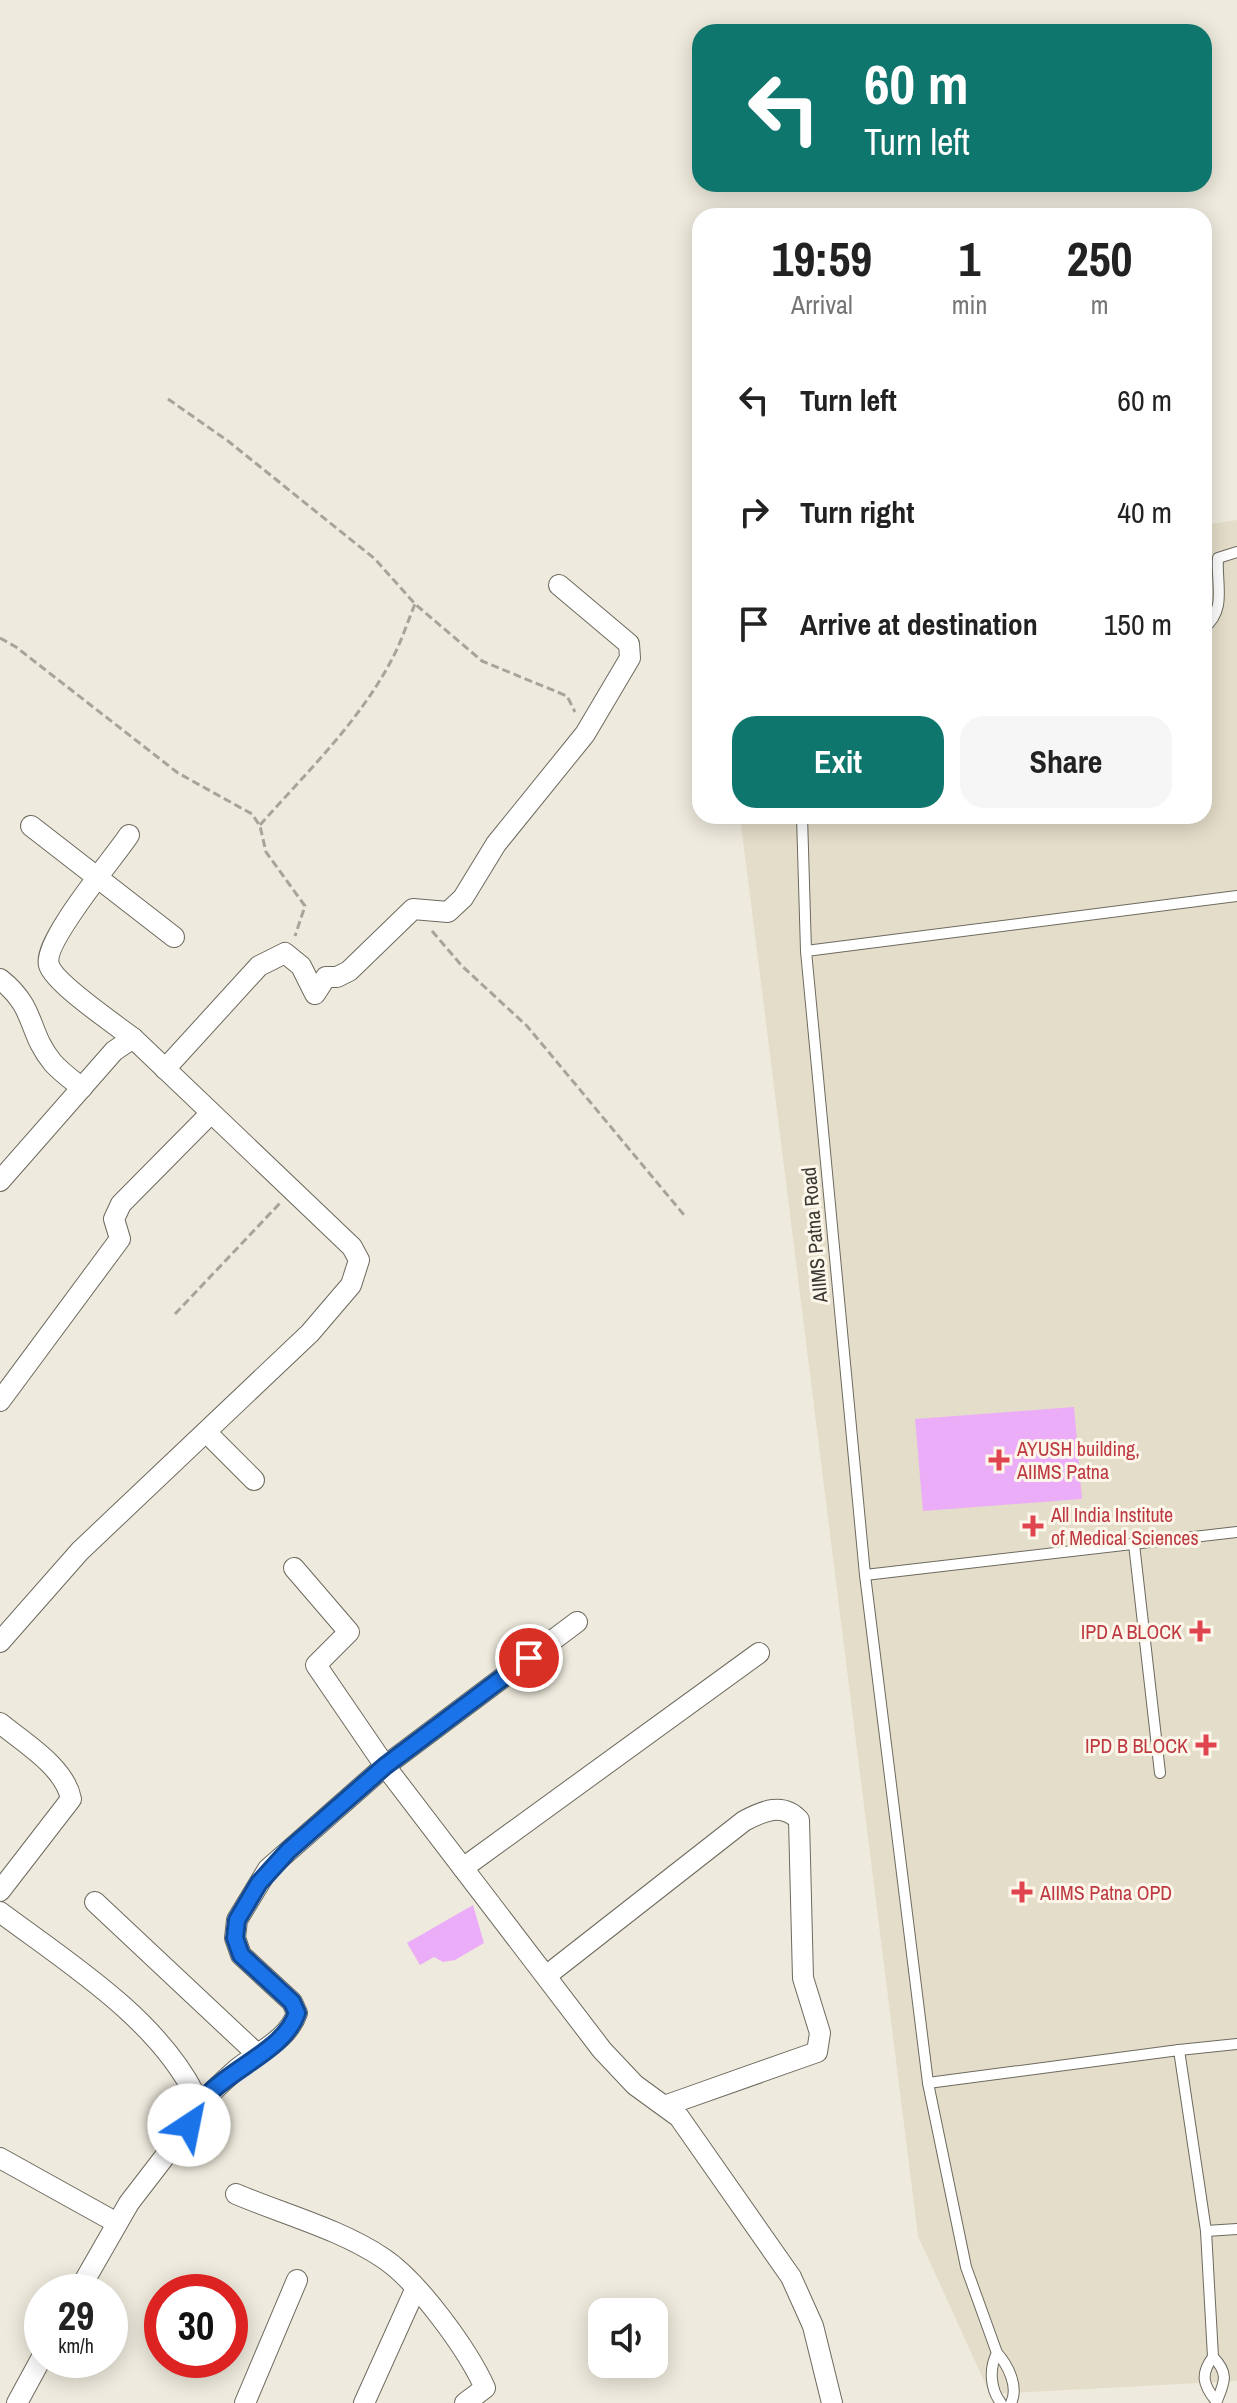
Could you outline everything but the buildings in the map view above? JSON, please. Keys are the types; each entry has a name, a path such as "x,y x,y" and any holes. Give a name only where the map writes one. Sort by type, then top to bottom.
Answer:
{"street":[{"path":"165,1069 259,966 285,953 301,966 315,994 326,977 337,977 349,971 413,909 448,912 463,898 496,844 585,734 630,658 629,644 559,585"},
{"path":"31,826 174,937"},
{"path":"0,1642 80,1551 310,1333 358,1272 359,1260 352,1247 133,1038 60,980 49,967 54,942 129,835"},
{"path":"0,979 17,993 29,1012 35,1032 53,1063 82,1088"},
{"path":"0,1181 114,1051 133,1038"},
{"path":"0,1401 120,1239 114,1219 121,1204 211,1113"},
{"path":"207,1433 254,1480"},
{"path":"294,1568 349,1632 316,1665 385,1766 620,2071 635,2085 667,2105 693,2135 791,2277 813,2326 832,2403"},
{"path":"194,2109 293,2026 297,2013 292,2002 241,1955 235,1938 237,1920 268,1869 385,1766 577,1622"},
{"path":"463,1868 759,1653"},
{"path":"0,1723 59,1773 68,1785 71,1799 0,1891"},
{"path":"546,1976 744,1821 778,1808 791,1812 799,1820 803,1978 820,2033 817,2052 667,2105"},
{"path":"95,1902 257,2054"},
{"path":"0,1912 68,1959 127,2012 186,2078 194,2093 194,2109 189,2125 154,2168 117,2223 88,2274"},
{"path":"0,2158 117,2223"},
{"path":"236,2194 370,2250 397,2268 463,2347 485,2388 465,2403"},
{"path":"245,2403 297,2280"},
{"path":"364,2403 415,2290"},
{"path":"17,2403 31,2378"}],"lane":[{"path":"1212,621 1220,601 1218,558 1237,552"},
{"name":"AIIMS Patna Road","path":"802,824 806,951 865,1575 928,2083 966,2267 997,2353 1007,2363 1015,2395 1011,2403"},
{"path":"806,951 1237,896"},
{"path":"865,1575 1237,1532"},
{"path":"1134,1544 1160,1773"},
{"path":"928,2083 1237,2044"},
{"path":"1179,2050 1206,2231 1213,2357 1204,2369 1205,2387 1216,2402 1226,2385 1224,2367 1213,2357"},
{"path":"1206,2231 1237,2229"},
{"path":"997,2353 990,2365 996,2397 1001,2403"}],"path":[{"path":"168,399 228,441 375,559 415,604 482,661 567,696 585,734"},
{"path":"260,826 326,753 377,685 393,658 415,604"},
{"path":"0,638 198,786 236,802 252,814 260,826 266,852 305,906 302,924 285,953"},
{"path":"413,909 462,966 527,1026 684,1215"},
{"path":"175,1314 291,1191"}],"shaded area":[{"name":"All India Institute of Medical Sciences","path":"1237,520 1237,2381 990,2394 918,2236 741,824 1212,824 1212,524"}],"place":[{"name":"AYUSH building, AIIMS Patna","path":"999,1460"},
{"name":"All India Institute of Medical Sciences","path":"1033,1526"},
{"name":"IPD A BLOCK","path":"1200,1631"},
{"name":"IPD B BLOCK","path":"1206,1745"},
{"name":"AIIMS Patna OPD","path":"1022,1892"}],"route":[{"path":"189,2125 194,2109 293,2026 297,2013 292,2002 241,1955 235,1938 237,1920 268,1869 385,1766 529,1658"}]}
